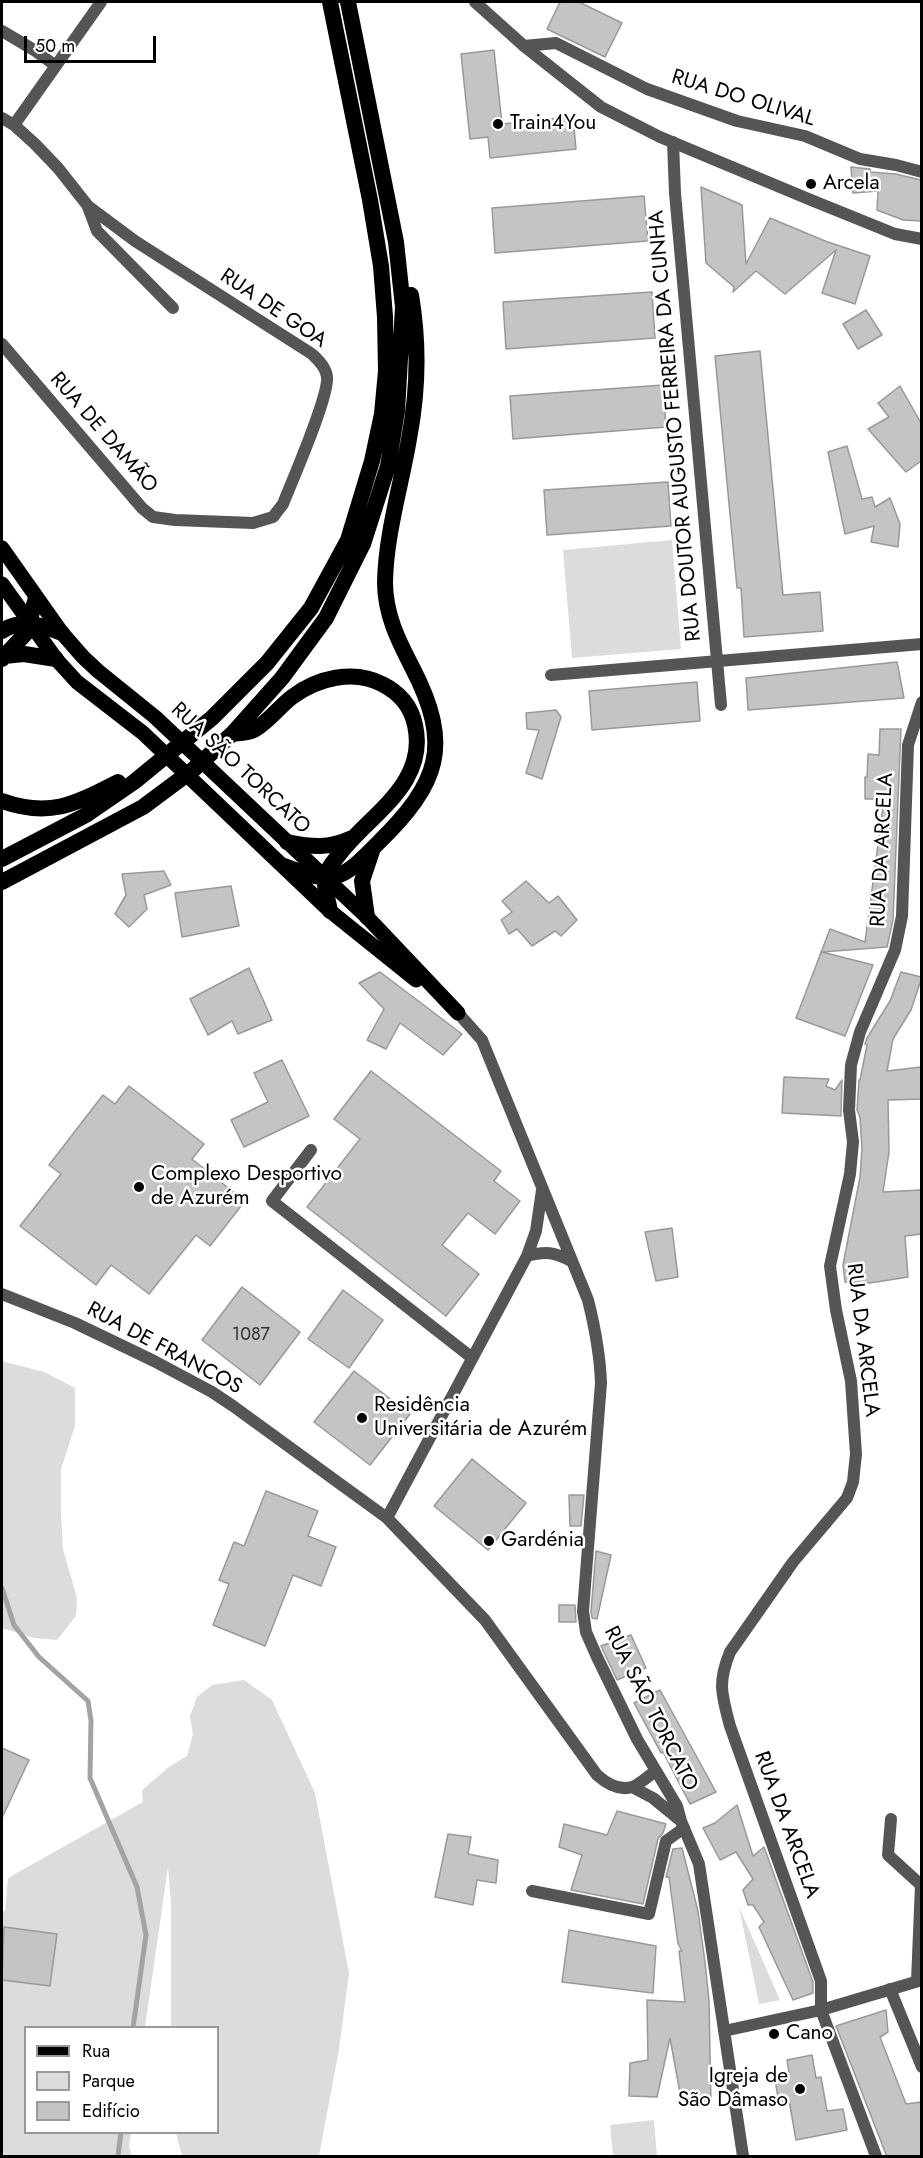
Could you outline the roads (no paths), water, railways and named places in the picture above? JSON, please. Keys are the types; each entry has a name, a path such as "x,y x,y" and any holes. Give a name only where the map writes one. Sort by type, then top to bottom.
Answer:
{"highway":[{"path":"2,859 86,815 134,782 212,718 267,663 311,608 348,540 372,461 382,414 386,371 381,266 368,189 330,2"},
{"path":"284,866 325,879 341,875 373,848 399,823 419,797 432,772 436,736 432,714 422,687 396,637 386,599 386,561 412,418 416,324 409,286 396,242 348,2"},
{"path":"2,882 143,807 194,769 232,734 282,678 326,618 363,544 388,466 397,411 403,307 396,242"},
{"path":"3,657 26,633 36,598"},
{"path":"2,631 12,624 29,622 62,633"},
{"path":"3,657 24,654 56,659"},
{"path":"232,734 253,731 298,693 335,678 367,678 384,685 399,695 412,713 417,751 413,766 402,786 387,805 353,838 326,872 330,911"},
{"path":"2,801 21,808 52,809 81,801 121,781 134,782"},
{"path":"287,842 324,847 353,838"},
{"path":"367,917 362,881 373,848"}],"main road":[{"name":"RUA SÃO TORCATO","path":"2,548 62,633 98,671 155,717 367,917 458,1013"},
{"name":"RUA SÃO TORCATO","path":"2,584 56,659 77,682 143,733 330,911 458,1013"}],"street":[{"path":"14,125 101,2"},
{"path":"475,2 524,46 602,107 673,142 895,234 921,239"},
{"path":"2,31 56,66"},
{"name":"RUA DO OLIVAL","path":"524,46 556,43 647,89 703,109 737,121 805,136 860,159 921,172"},
{"name":"RUA DE GOA","path":"2,118 14,125 58,168 88,206 135,241 312,354 322,364 327,377 324,396 283,504 273,517 262,522"},
{"name":"RUA DOUTOR AUGUSTO FERREIRA DA CUNHA","path":"673,142 675,194 721,705"},
{"name":"RUA DE GOA","path":"88,206 97,231 173,308"},
{"name":"RUA DE DAMÃO","path":"2,344 141,508 153,517 242,523 262,522"},
{"path":"551,675 921,644"},
{"name":"RUA DA ARCELA","path":"876,2157 821,2010 821,1981 730,1726 720,1688 723,1668 730,1652 793,1562 847,1498 852,1482 856,1454 851,1381 836,1310 830,1266 850,1174 853,1142 849,1110 851,1065 860,1032 896,950 902,916 908,744 921,702"},
{"name":"RUA SÃO TORCATO","path":"458,1013 482,1040 588,1300 596,1332 601,1383 583,1611 586,1632 656,1771 677,1806 682,1825 699,1864 743,2157"},
{"path":"311,1150 272,1201 471,1357"},
{"path":"387,1518 527,1256 536,1231 542,1189"},
{"path":"527,1256 539,1252 558,1254 571,1262"},
{"name":"RUA DE FRANCOS","path":"2,1294 75,1323 212,1392 387,1518 485,1620 597,1775 606,1783 632,1787"},
{"path":"632,1787 656,1771"},
{"name":"RUA SÃO TORCATO","path":"632,1787 653,1798 682,1825"},
{"path":"724,2031 821,2010 919,1981 921,1885 888,1855 891,1819"},
{"path":"532,1891 649,1914 666,1841 682,1825"},
{"path":"890,1989 921,2067"}],"waterway":[{"path":"2,1588 14,1625 39,1657 88,1701 91,1721 90,1778 137,1887 146,1935 133,2026"},
{"path":"118,2156 121,2134"}],"place":[{"name":"Train4You","path":"498,124"},
{"name":"Arcela","path":"811,184"},
{"name":"Complexo Desportivo de Azurém","path":"139,1187"},
{"name":"Residência Universitária de Azurém","path":"362,1418"},
{"name":"Gardénia","path":"489,1541"},
{"name":"Cano","path":"774,2034"},
{"name":"Igreja de São Dâmaso","path":"800,2089"}]}
